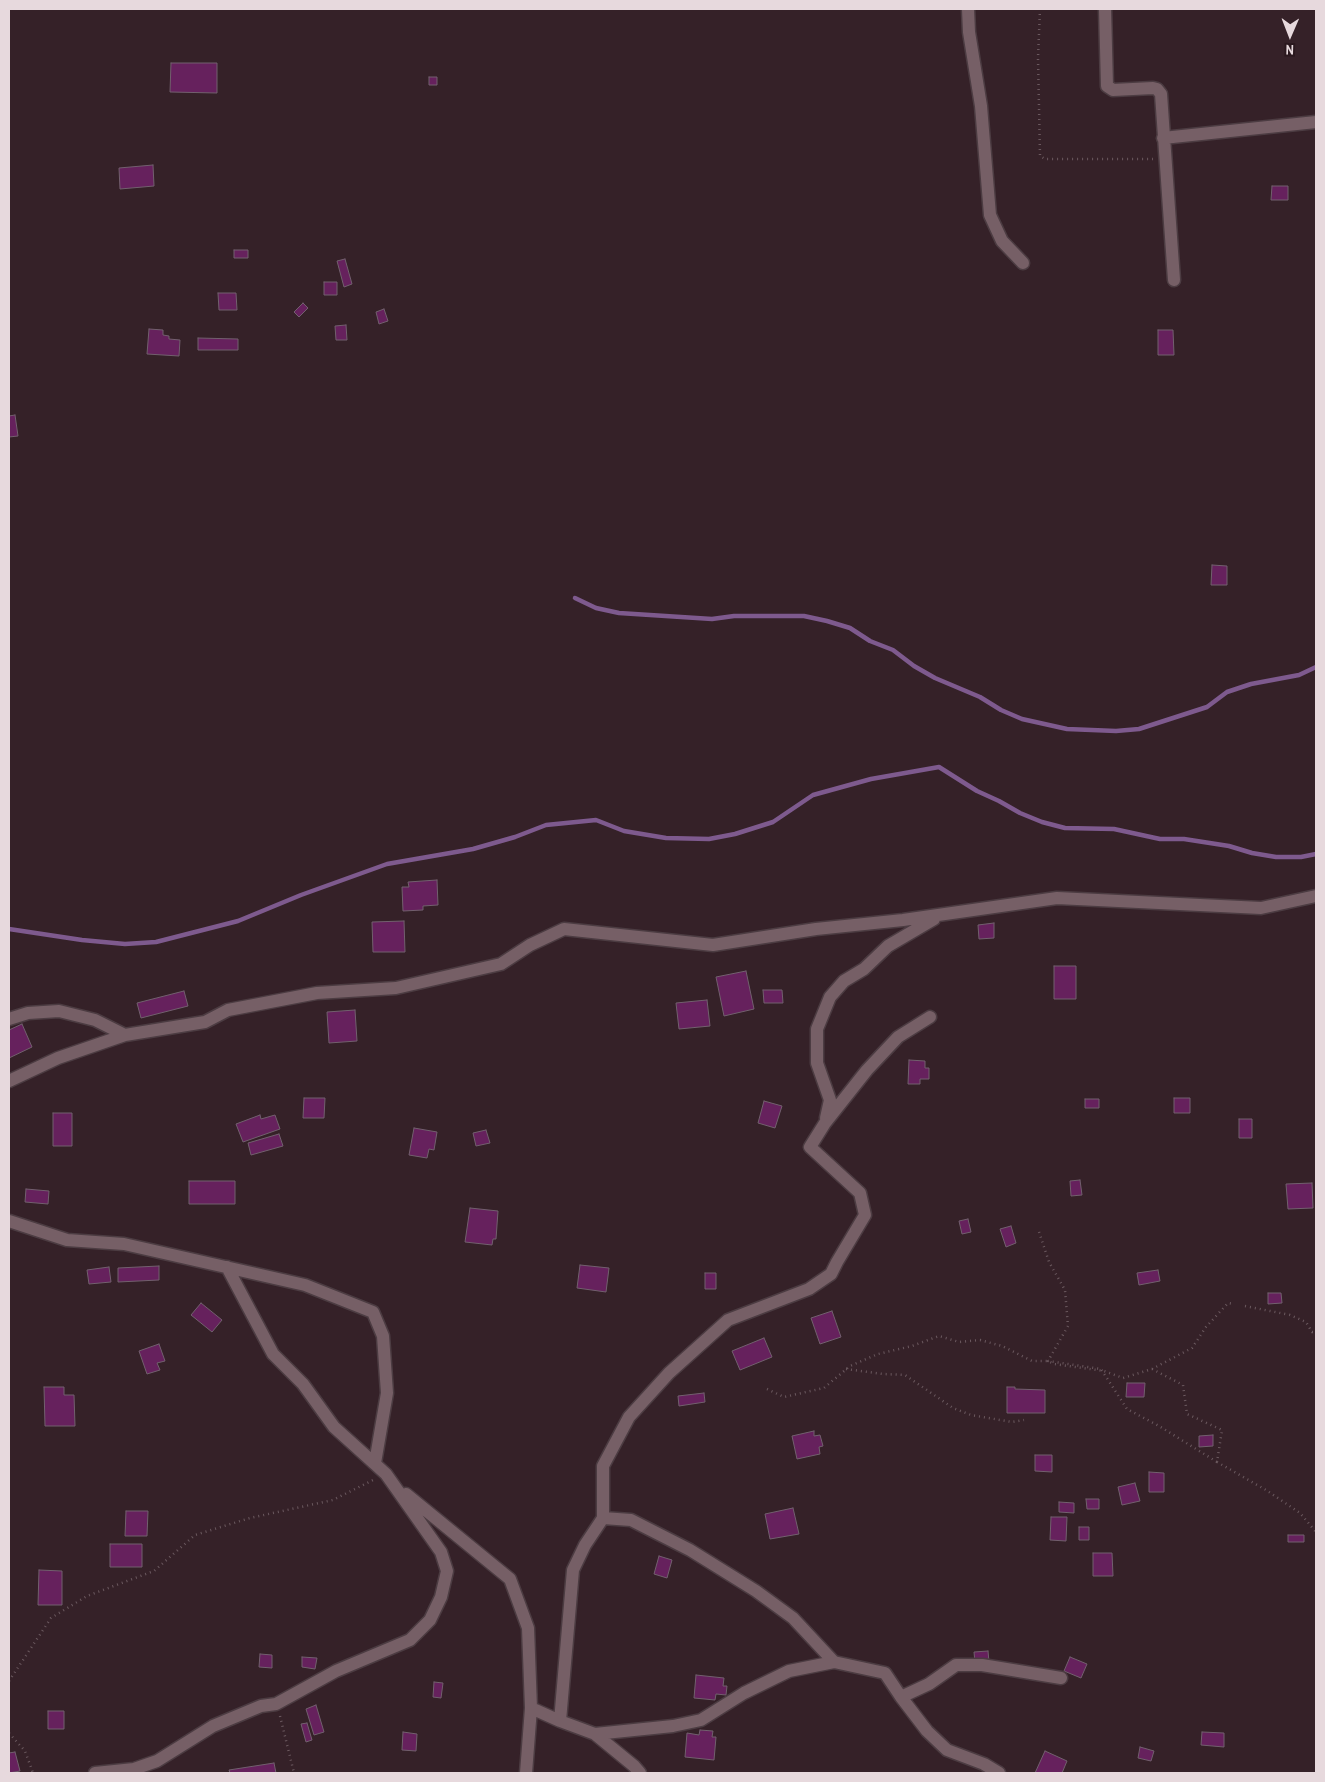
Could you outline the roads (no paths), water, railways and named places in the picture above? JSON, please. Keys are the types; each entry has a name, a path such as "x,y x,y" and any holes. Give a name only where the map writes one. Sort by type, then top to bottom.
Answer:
{"street":[{"path":"968,9 969,32 983,123 990,215 1002,241 1023,263"},
{"path":"1104,9 1107,86 1114,90 1153,88 1157,89 1161,94 1174,280"},
{"path":"1163,138 1316,122"},
{"path":"9,1081 58,1058 125,1035 205,1022 228,1010 317,993 396,988 501,964 530,945 564,929 713,945 816,929 903,920 1057,898 1261,908 1316,896"},
{"path":"825,1122 830,1100 817,1063 817,1029 830,998 844,981 864,969 888,946 941,915"},
{"path":"9,1019 28,1012 59,1011 95,1020 125,1035"},
{"path":"560,1722 573,1570 585,1545 603,1518 603,1466 629,1417 669,1373 728,1320 809,1290 831,1274 865,1215 860,1193 810,1147 825,1122 867,1070 898,1037 930,1016"},
{"path":"9,1221 68,1240 124,1244 305,1285 373,1312 383,1336 387,1393 375,1464"},
{"path":"95,1773 134,1769 158,1761 213,1726 261,1706 276,1704 336,1671 410,1640 430,1620 441,1597 446,1571 442,1552 388,1478 334,1427 304,1384 273,1354 227,1267"},
{"path":"388,1478 510,1579 528,1628 531,1708 526,1773"},
{"path":"603,1518 631,1520 690,1550 793,1618 834,1662"},
{"path":"595,1734 673,1726 701,1720 744,1693 789,1671 834,1662 885,1673 927,1731 947,1750 984,1764 999,1773"},
{"path":"901,1697 929,1684 956,1665 982,1665 1061,1678"},
{"path":"531,1708 560,1722 595,1734 640,1773"}],"waterway":[{"path":"575,598 596,608 619,613 712,619 734,616 804,616 827,621 850,628 870,641 893,650 914,666 935,678 980,697 1001,710 1022,719 1067,729 1116,731 1139,729 1207,707 1227,692 1251,684 1299,675 1316,667"},
{"path":"9,929 82,940 125,944 156,942 238,921 301,895 387,864 473,849 515,837 546,825 596,820 624,831 666,838 709,839 735,834 773,822 813,795 871,779 939,767 977,791 1020,813 1042,822 1065,828 1114,829 1160,839 1184,839 1229,846 1252,853 1276,857 1301,857 1316,854"}]}
